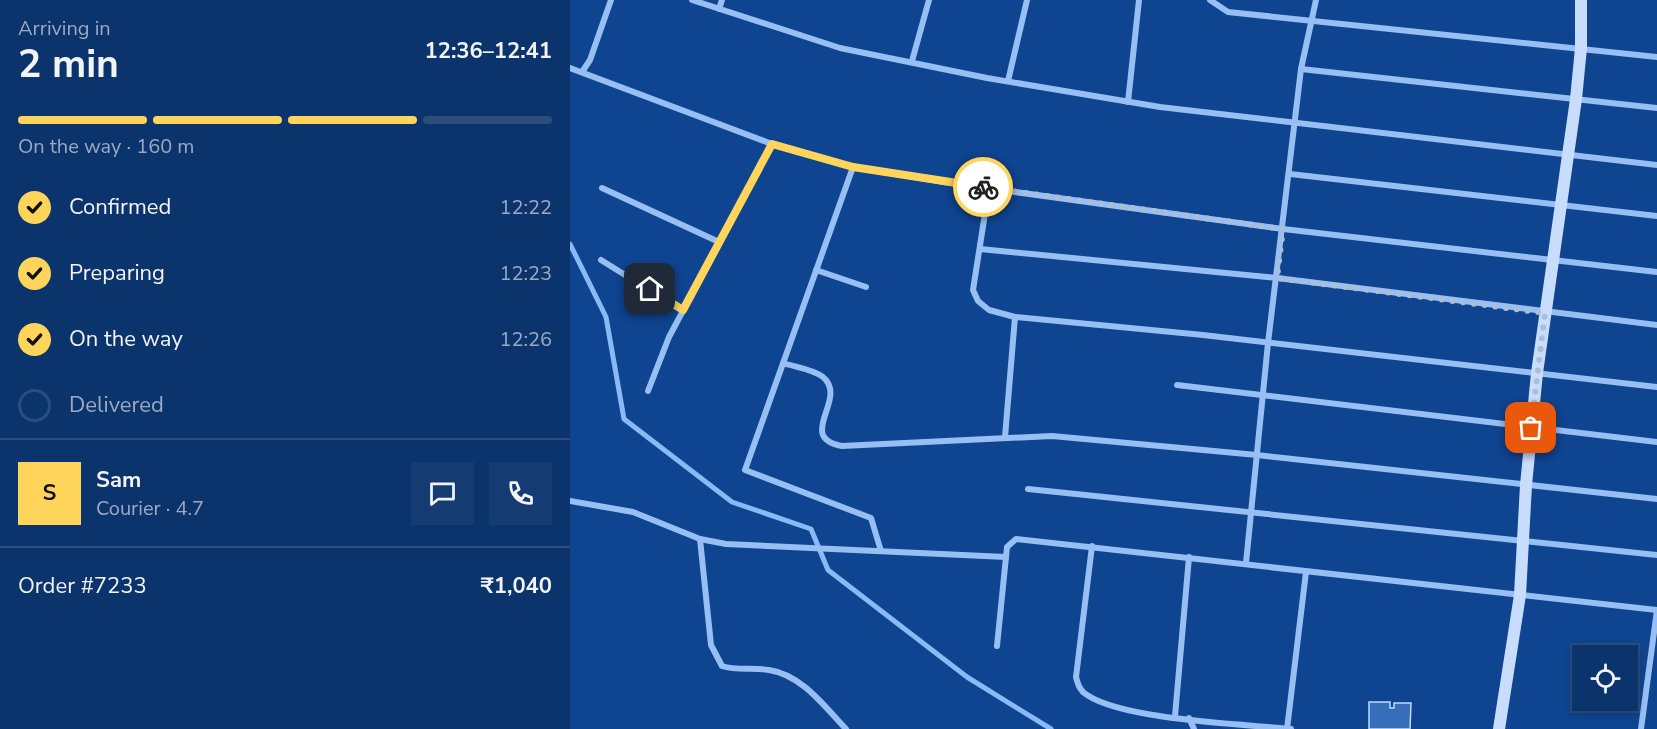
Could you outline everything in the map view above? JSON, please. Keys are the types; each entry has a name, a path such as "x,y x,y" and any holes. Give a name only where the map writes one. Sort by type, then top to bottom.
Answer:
{"street":[{"path":"582,72 590,60 611,0"},
{"path":"692,0 840,48 1128,102 1657,165"},
{"path":"719,9 722,0"},
{"path":"912,61 929,0"},
{"path":"1008,81 1028,0"},
{"path":"1128,102 1139,0"},
{"path":"1210,0 1228,12 1312,19 1657,57"},
{"path":"1245,563 1268,343 1301,69 1316,0"},
{"path":"1499,729 1520,595 1526,485 1537,373 1566,154 1576,99 1581,48 1581,0"},
{"path":"570,68 772,144 853,167 1283,229 1657,272"},
{"path":"1301,69 1657,108"},
{"path":"648,391 661,356 683,310 772,144"},
{"path":"853,167 745,470 871,519 881,551"},
{"path":"1290,174 1657,216"},
{"path":"602,188 720,242"},
{"path":"989,188 974,290 978,301 989,310 1015,317 1657,387"},
{"path":"980,249 1277,278 1545,313 1657,325"},
{"path":"601,260 683,310"},
{"path":"816,270 866,287"},
{"path":"1005,437 1015,317"},
{"path":"783,363 820,375 827,381 830,399 821,430 824,438 830,444 842,446 1052,436 1257,455 1657,499"},
{"path":"1177,385 1657,442"},
{"path":"1028,489 1523,539 1657,555"},
{"path":"570,501 607,505 633,512 700,539 726,544 1006,557"},
{"path":"997,646 1007,547 1016,538 1657,610 1641,729"},
{"path":"700,539 711,645 722,666 731,669 767,669 796,680 846,729"},
{"path":"1092,546 1076,676 1078,687 1086,695 1105,704 1189,718 1289,729 1306,572"},
{"path":"1175,716 1189,557"},
{"path":"1189,718 1194,729"}],"building":[{"path":"1369,702 1390,702 1390,708 1394,708 1394,703 1411,703 1410,729 1369,729"}],"waterway":[{"path":"570,244 606,317 624,419 732,502 811,529 828,570 967,677 1051,729"}],"way so far":[{"path":"983,187 1283,229 1277,278 1545,313 1531,428"}],"route":[{"path":"650,289 683,310 772,144 853,167 983,187"}]}
